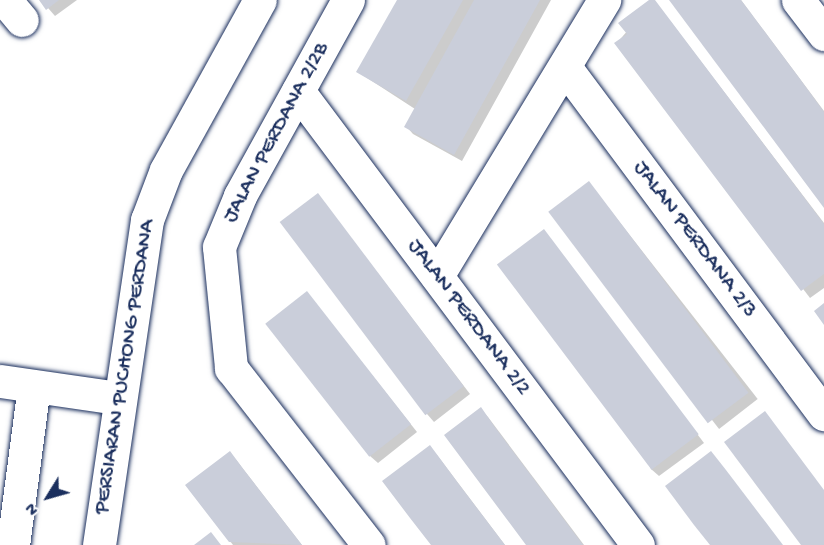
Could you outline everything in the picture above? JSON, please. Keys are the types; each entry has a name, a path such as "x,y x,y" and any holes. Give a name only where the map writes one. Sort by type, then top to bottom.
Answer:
{"street":[{"name":"PERSIARAN PUCHONG PERDANA","path":"99,545 118,398 147,220 166,170 260,0"},
{"name":"JALAN PERDANA 2/2B","path":"348,0 240,196 219,247 231,368 369,545"},
{"path":"437,276 604,0"},
{"path":"800,1 824,34"},
{"name":"JALAN PERDANA 2/3","path":"565,67 824,414"},
{"name":"JALAN PERDANA 2/2","path":"298,91 638,545"},
{"path":"0,381 118,398"},
{"path":"13,545 34,386"}],"building":[{"path":"39,0 59,0 46,10"},
{"path":"397,0 463,0 406,101 356,72"},
{"path":"474,0 540,0 454,155 404,127"},
{"path":"649,0 655,0 824,224 824,274 801,291 614,43 627,34 618,23"},
{"path":"669,0 741,0 800,79 824,112 824,208"},
{"path":"589,181 748,393 708,423 548,212"},
{"path":"318,193 464,386 425,415 280,222"},
{"path":"544,229 699,434 652,470 497,265"},
{"path":"307,291 411,424 369,457 265,324"},
{"path":"824,303 824,325 814,311"},
{"path":"481,407 583,545 526,545 444,435"},
{"path":"765,411 824,490 824,545 801,545 724,442"},
{"path":"430,445 505,545 431,545 382,481"},
{"path":"230,451 302,545 229,542 185,485"},
{"path":"711,451 783,545 710,545 694,525 665,486"},
{"path":"211,532 221,545 194,545"}]}
